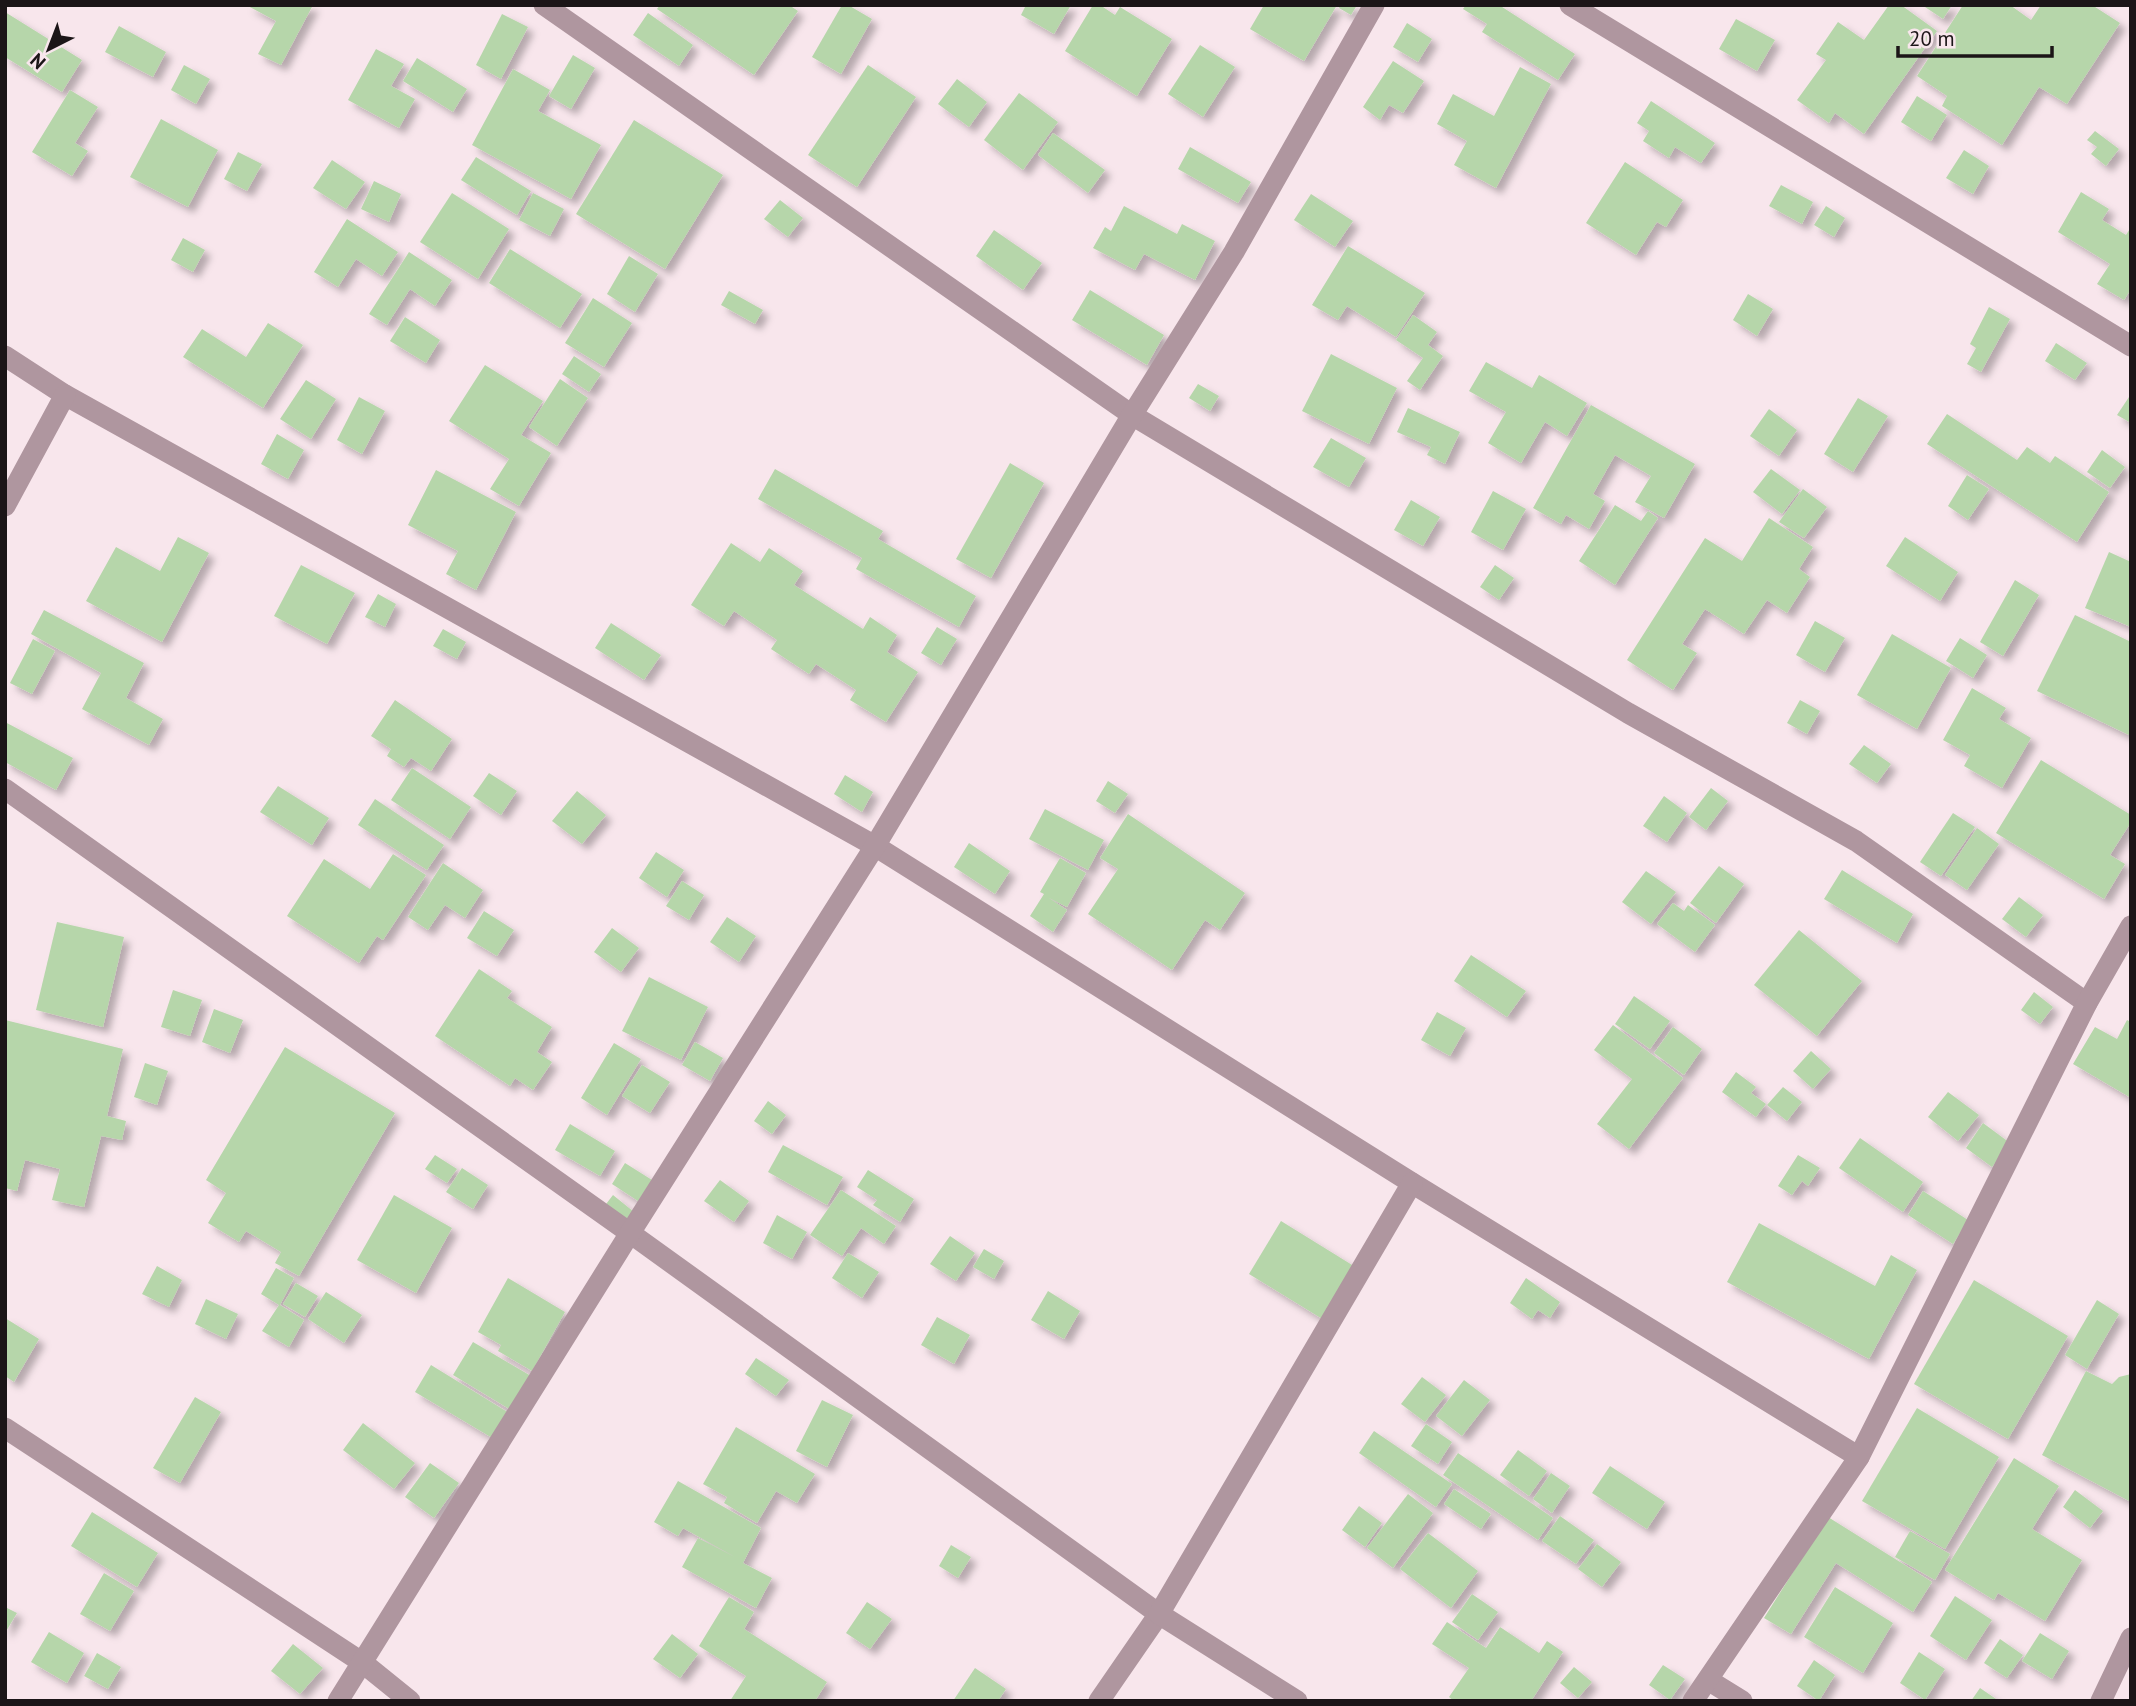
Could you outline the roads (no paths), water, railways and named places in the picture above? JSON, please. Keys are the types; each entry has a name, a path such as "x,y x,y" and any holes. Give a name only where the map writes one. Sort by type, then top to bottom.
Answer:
{"street":[{"path":"338,1701 875,846 1132,415 1234,252 1374,5"},
{"path":"1570,5 2131,346"},
{"path":"558,9 1132,415 1628,713 1856,841 2087,1003"},
{"path":"5,356 65,395 875,846 1412,1183 1859,1457"},
{"path":"5,506 65,395"},
{"path":"5,789 630,1233 1159,1614 1297,1701"},
{"path":"1693,1701 1859,1457 2087,1003 2131,926"},
{"path":"1099,1701 1159,1614 1412,1183"},
{"path":"5,1428 363,1663 410,1701"},
{"path":"2101,1701 2131,1638"},
{"path":"1707,1680 1742,1701"}]}
